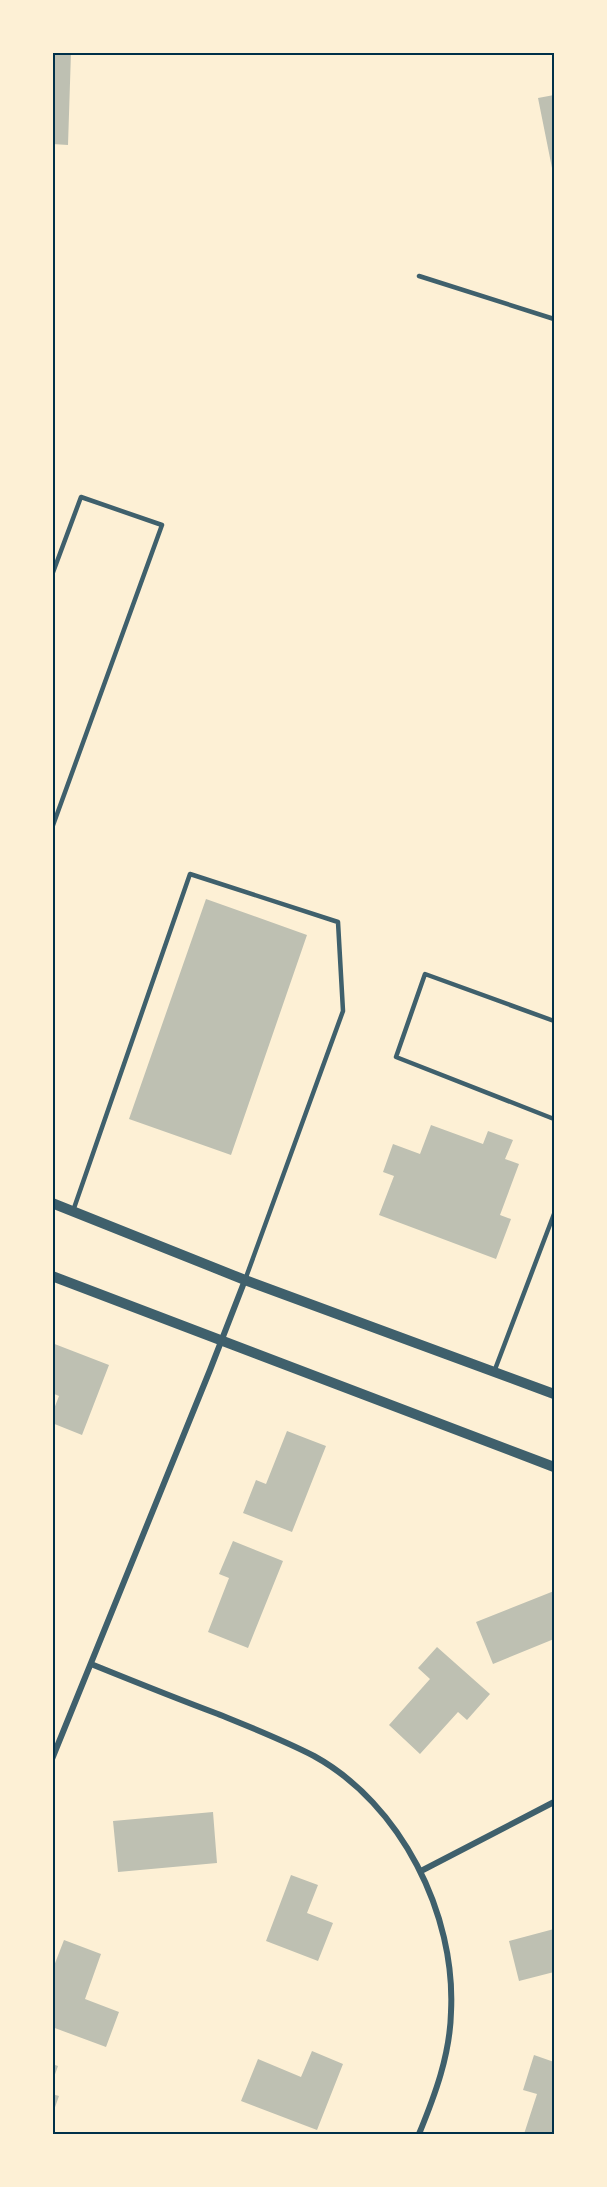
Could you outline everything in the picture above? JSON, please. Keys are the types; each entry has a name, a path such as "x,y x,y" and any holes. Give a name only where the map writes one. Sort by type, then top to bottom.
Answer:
{"street":[{"path":"52,1203 245,1280 555,1394"},
{"path":"52,1276 555,1467"},
{"path":"52,1759 245,1280"},
{"path":"91,1664 255,1729 314,1756 343,1776 375,1804 410,1850 421,1871 446,1938 452,2012 443,2067 419,2134"},
{"path":"421,1871 555,1802"}],"lane":[{"path":"419,276 555,319"},
{"path":"52,575 81,497 162,525 52,828"},
{"path":"73,1211 189,874 338,922 344,1011 245,1280"},
{"path":"555,1021 425,974 396,1057 555,1119"},
{"path":"494,1371 555,1214"}],"building":[{"path":"52,52 71,52 68,145 52,144"},
{"path":"554,95 554,173 553,173 538,98"},
{"path":"206,899 307,935 231,1155 129,1119"},
{"path":"431,1125 483,1144 488,1131 513,1140 505,1159 519,1164 500,1215 511,1219 496,1259 379,1215 394,1176 383,1172 393,1144 420,1154"},
{"path":"52,1343 109,1365 82,1435 52,1423 52,1414 59,1396 52,1393"},
{"path":"287,1431 326,1446 292,1532 243,1513 256,1480 266,1484"},
{"path":"233,1541 283,1561 248,1648 208,1632 229,1578 219,1574"},
{"path":"554,1591 554,1639 493,1664 476,1622"},
{"path":"437,1647 490,1694 467,1720 458,1712 420,1754 389,1725 430,1679 418,1668"},
{"path":"213,1812 217,1863 118,1872 113,1821"},
{"path":"291,1875 318,1885 307,1913 333,1923 318,1961 266,1941"},
{"path":"554,1929 554,1972 519,1981 509,1941"},
{"path":"64,1940 101,1954 85,1999 119,2012 106,2047 52,2027 52,1971"},
{"path":"312,2051 343,2064 317,2130 241,2101 258,2059 301,2077"},
{"path":"534,2055 554,2062 554,2134 524,2134 537,2094 523,2090"},
{"path":"52,2064 58,2066 53,2080 52,2080"},
{"path":"52,2094 59,2096 53,2113 52,2112"}]}
